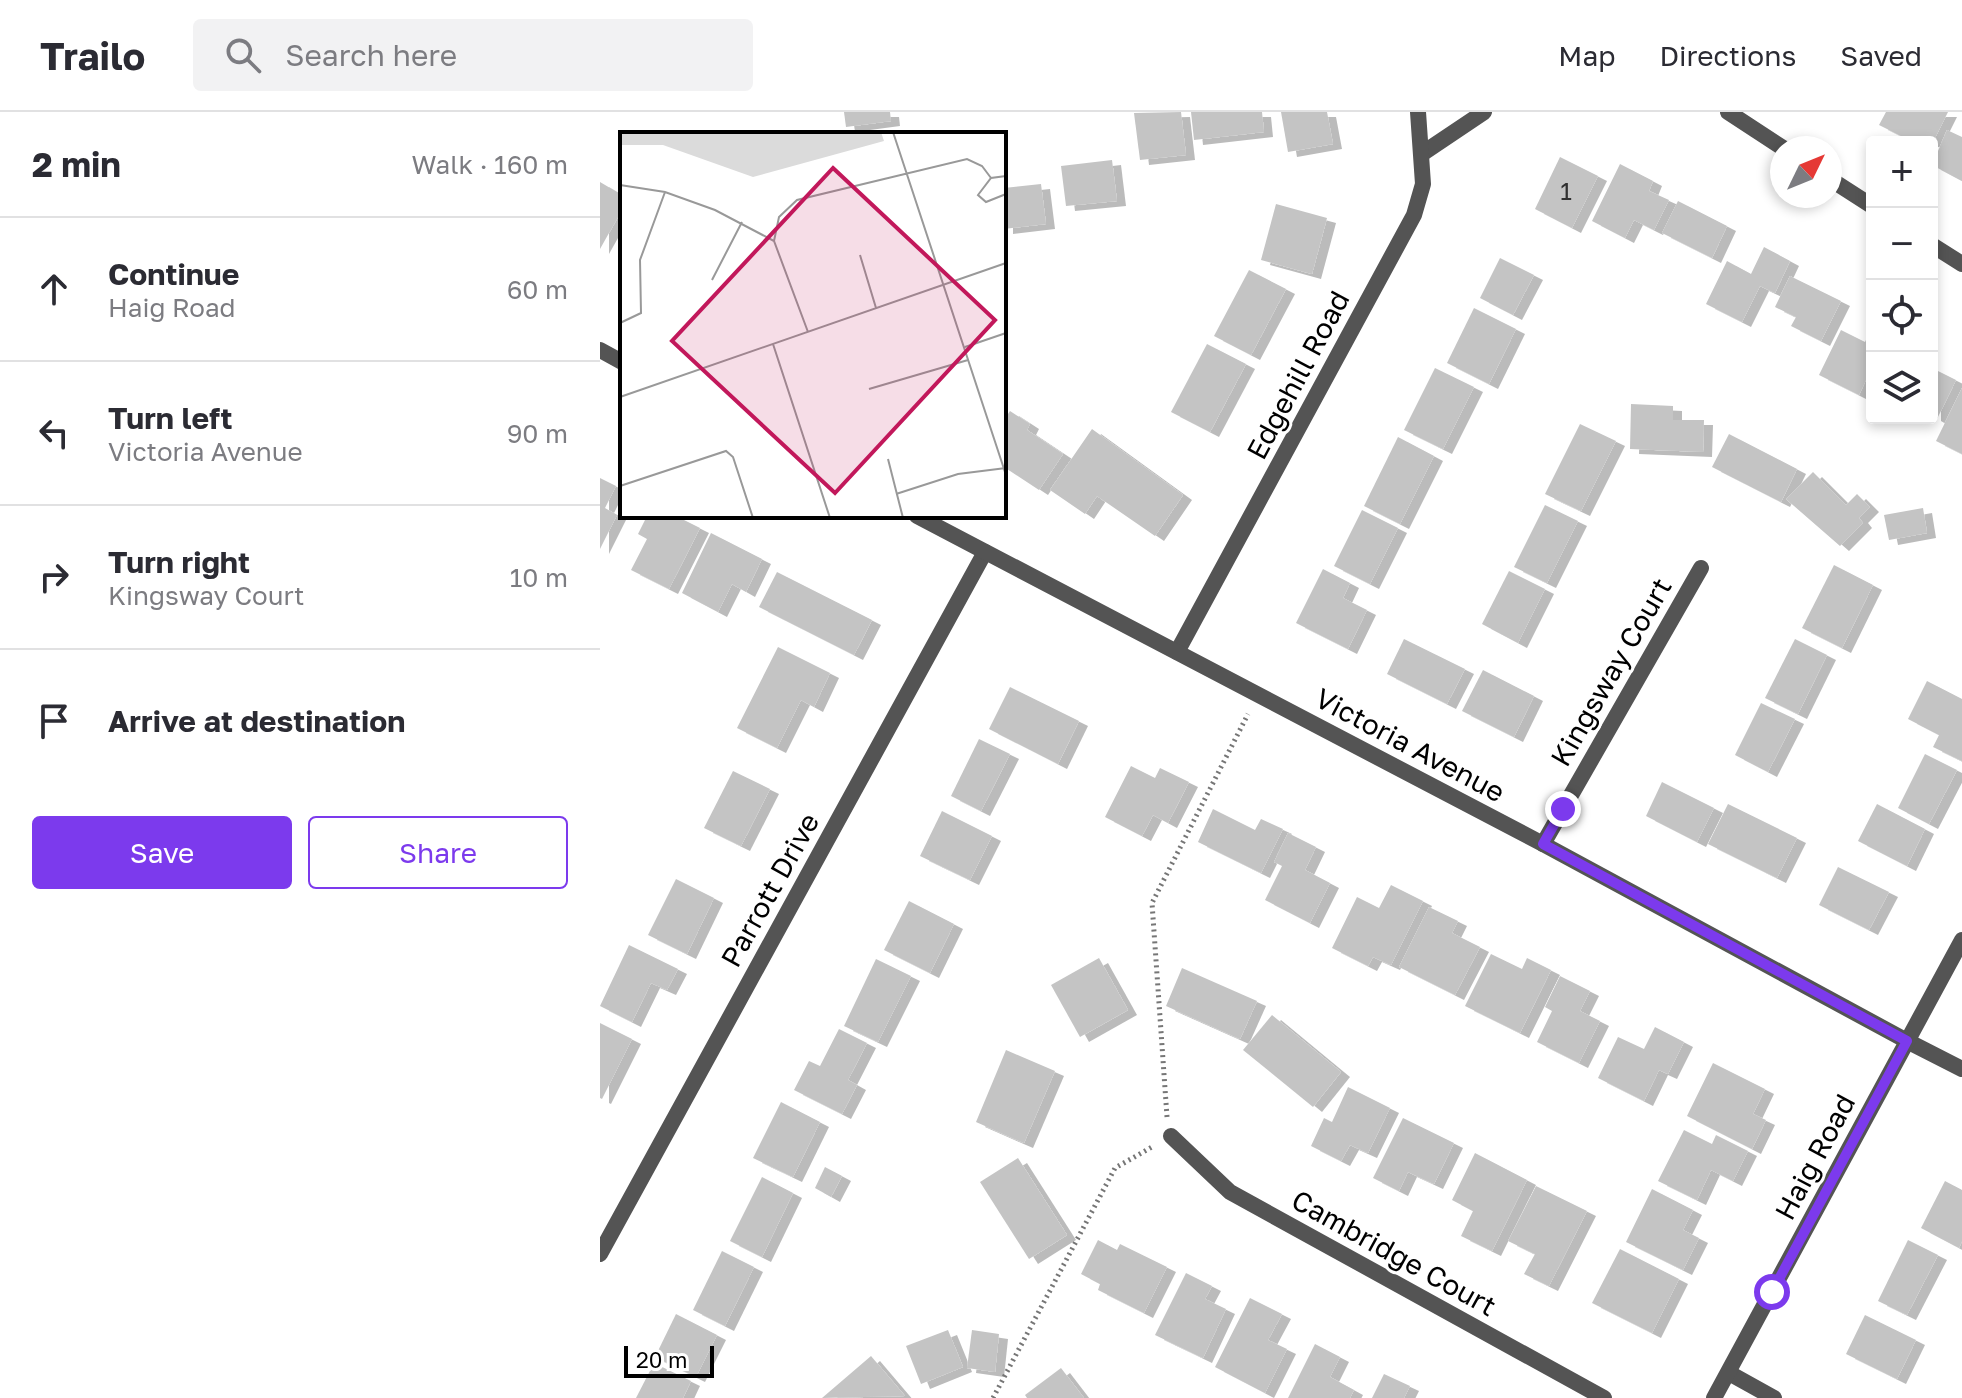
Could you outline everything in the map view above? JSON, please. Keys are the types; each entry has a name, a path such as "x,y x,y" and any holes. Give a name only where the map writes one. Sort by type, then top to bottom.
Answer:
{"street":[{"name":"Edgehill Road","path":"1177,652 1414,215 1423,184 1418,112"},
{"path":"1423,153 1484,112"},
{"path":"1728,112 1770,139"},
{"path":"1842,187 1866,202"},
{"path":"1938,249 1962,264"},
{"path":"600,350 620,361"},
{"name":"Victoria Avenue","path":"921,518 1543,844 1962,1069"},
{"name":"Parrott Drive","path":"600,1254 985,552"},
{"name":"Kingsway Court","path":"1543,844 1701,568"},
{"name":"Haig Road","path":"1714,1398 1962,940"},
{"name":"Cambridge Court","path":"1171,1136 1230,1192 1604,1398"},
{"path":"1729,1373 1774,1398"}],"path":[{"path":"993,1398 1115,1168 1171,1136 1163,1098 1152,903 1237,735"}],"building":[{"path":"844,112 890,112 891,121 846,127"},
{"path":"1181,112 1186,155 1140,160 1134,113"},
{"path":"1191,112 1262,112 1264,132 1194,140"},
{"path":"1281,112 1327,112 1333,144 1288,152"},
{"path":"1886,112 1948,112 1936,136 1901,136 1879,125"},
{"path":"1947,130 1962,137 1962,181 1938,168 1938,151"},
{"path":"1560,157 1598,176 1572,228 1535,209"},
{"path":"1112,160 1117,201 1066,206 1061,166"},
{"path":"1620,164 1653,181 1649,191 1669,200 1654,230 1634,220 1625,238 1592,221"},
{"path":"600,182 620,194 620,214 600,249"},
{"path":"1041,184 1046,224 1006,229 1006,188"},
{"path":"1678,201 1727,226 1712,258 1662,233"},
{"path":"1276,204 1327,218 1312,274 1261,260"},
{"path":"1764,247 1790,261 1775,293 1760,286 1742,322 1706,304 1727,261 1751,274"},
{"path":"1500,258 1534,275 1513,315 1480,298"},
{"path":"1249,270 1286,289 1251,355 1214,336"},
{"path":"1790,276 1841,301 1821,341 1791,326 1796,317 1775,307"},
{"path":"1474,308 1516,329 1489,384 1447,363"},
{"path":"1841,330 1865,342 1866,380 1859,395 1819,375"},
{"path":"1207,344 1246,364 1210,432 1171,412"},
{"path":"1435,368 1474,387 1443,449 1404,430"},
{"path":"1938,371 1956,380 1938,417"},
{"path":"1962,388 1962,454 1936,441"},
{"path":"1631,404 1673,406 1673,420 1704,420 1703,452 1630,449"},
{"path":"1010,411 1030,424 1027,430 1063,454 1039,490 1006,468 1006,417"},
{"path":"1580,424 1616,441 1581,511 1545,494"},
{"path":"1092,429 1183,495 1155,536 1097,496 1085,514 1050,490"},
{"path":"1729,434 1797,469 1781,502 1712,467"},
{"path":"1398,437 1434,456 1400,524 1364,506"},
{"path":"1813,472 1846,505 1857,494 1870,507 1859,518 1863,523 1840,546 1786,499"},
{"path":"600,478 616,486 605,508 617,515 600,549"},
{"path":"1545,505 1578,521 1547,583 1514,567"},
{"path":"1923,508 1927,533 1889,540 1884,515"},
{"path":"1362,510 1398,528 1370,584 1334,566"},
{"path":"646,518 680,518 700,528 669,589 631,570 647,539 638,534"},
{"path":"711,533 762,559 746,592 732,584 718,612 682,593"},
{"path":"1834,565 1873,585 1842,648 1802,628"},
{"path":"1323,569 1350,583 1343,598 1367,610 1348,649 1296,623"},
{"path":"1509,571 1545,589 1518,643 1482,624"},
{"path":"777,572 872,620 854,655 759,607"},
{"path":"1404,639 1465,669 1447,704 1387,674"},
{"path":"1795,639 1827,655 1798,714 1765,698"},
{"path":"778,647 830,673 814,707 801,700 777,748 737,728"},
{"path":"1483,670 1534,696 1514,737 1462,711"},
{"path":"1927,681 1962,699 1962,761 1933,747 1939,735 1908,719"},
{"path":"1010,687 1079,721 1058,764 989,729"},
{"path":"1761,703 1795,719 1768,772 1735,755"},
{"path":"979,739 1010,754 981,811 951,796"},
{"path":"1925,754 1957,770 1929,824 1898,808"},
{"path":"1131,766 1155,778 1160,768 1189,782 1168,823 1153,815 1142,836 1105,817"},
{"path":"733,771 770,789 741,846 704,828"},
{"path":"1662,782 1714,808 1697,842 1646,816"},
{"path":"1728,804 1797,838 1777,878 1708,844"},
{"path":"1877,804 1925,829 1907,866 1858,841"},
{"path":"1213,809 1255,830 1261,819 1283,829 1261,873 1198,842"},
{"path":"942,811 992,836 970,880 920,856"},
{"path":"1288,833 1316,847 1305,870 1330,883 1310,923 1265,900 1282,866 1274,862"},
{"path":"1838,867 1889,892 1869,930 1819,905"},
{"path":"676,879 714,898 687,954 648,935"},
{"path":"1391,885 1423,901 1391,965 1373,957 1368,966 1332,948 1357,897 1379,908"},
{"path":"909,901 954,924 930,973 884,950"},
{"path":"1429,907 1458,921 1452,933 1480,947 1455,995 1399,967"},
{"path":"629,945 678,969 667,990 651,983 632,1022 600,1006"},
{"path":"1491,954 1522,969 1527,958 1551,970 1520,1033 1465,1006"},
{"path":"1099,958 1128,1010 1080,1037 1051,985"},
{"path":"876,959 911,976 878,1042 844,1026"},
{"path":"1182,968 1257,1001 1240,1039 1166,1006"},
{"path":"1560,976 1590,991 1580,1011 1600,1021 1579,1063 1537,1042 1552,1011 1545,1007"},
{"path":"1272,1015 1341,1072 1313,1107 1243,1050"},
{"path":"600,1023 632,1039 602,1099 600,1098"},
{"path":"1655,1027 1684,1042 1668,1074 1659,1070 1644,1101 1598,1078 1618,1037 1644,1049"},
{"path":"839,1029 867,1043 848,1080 857,1085 842,1114 794,1090 809,1061 820,1066"},
{"path":"1006,1050 1055,1071 1024,1143 976,1122"},
{"path":"1713,1063 1765,1089 1753,1114 1766,1120 1752,1149 1687,1116"},
{"path":"1348,1087 1390,1108 1368,1153 1350,1145 1341,1161 1311,1146 1324,1118 1332,1122"},
{"path":"781,1102 820,1122 793,1177 753,1158"},
{"path":"1403,1118 1454,1143 1434,1184 1408,1172 1399,1191 1373,1178"},
{"path":"1684,1130 1712,1144 1716,1135 1748,1151 1733,1181 1711,1170 1697,1200 1658,1181"},
{"path":"1475,1153 1527,1180 1492,1251 1461,1236 1473,1211 1452,1200"},
{"path":"1018,1158 1067,1235 1029,1259 980,1182"},
{"path":"825,1167 842,1176 831,1197 815,1188"},
{"path":"762,1177 793,1193 762,1257 730,1241"},
{"path":"1945,1181 1962,1190 1962,1241 1959,1248 1921,1228"},
{"path":"1536,1186 1587,1211 1549,1286 1524,1274 1535,1254 1508,1241"},
{"path":"1652,1189 1693,1210 1683,1230 1699,1238 1683,1270 1626,1242"},
{"path":"1098,1240 1117,1250 1120,1244 1167,1267 1144,1313 1098,1290 1100,1284 1081,1274"},
{"path":"1908,1240 1938,1255 1907,1315 1878,1301"},
{"path":"1620,1249 1679,1279 1652,1333 1592,1303"},
{"path":"722,1251 754,1267 725,1326 693,1310"},
{"path":"1186,1273 1212,1286 1205,1299 1226,1309 1203,1358 1155,1335"},
{"path":"1250,1298 1282,1314 1268,1340 1287,1349 1265,1393 1215,1367"},
{"path":"676,1314 717,1335 696,1377 655,1357"},
{"path":"1865,1315 1916,1340 1897,1379 1846,1354"},
{"path":"948,1330 963,1367 921,1384 906,1346"},
{"path":"972,1330 999,1334 995,1372 967,1368"},
{"path":"1315,1344 1340,1357 1330,1377 1354,1390 1350,1398 1288,1398"},
{"path":"871,1356 905,1396 822,1398"},
{"path":"654,1363 691,1381 683,1398 636,1398"},
{"path":"1061,1368 1084,1398 1027,1398 1025,1395"},
{"path":"1384,1374 1410,1386 1404,1398 1372,1398"}],"route":[{"path":"1563,809 1543,844 1907,1041 1772,1292"}]}
